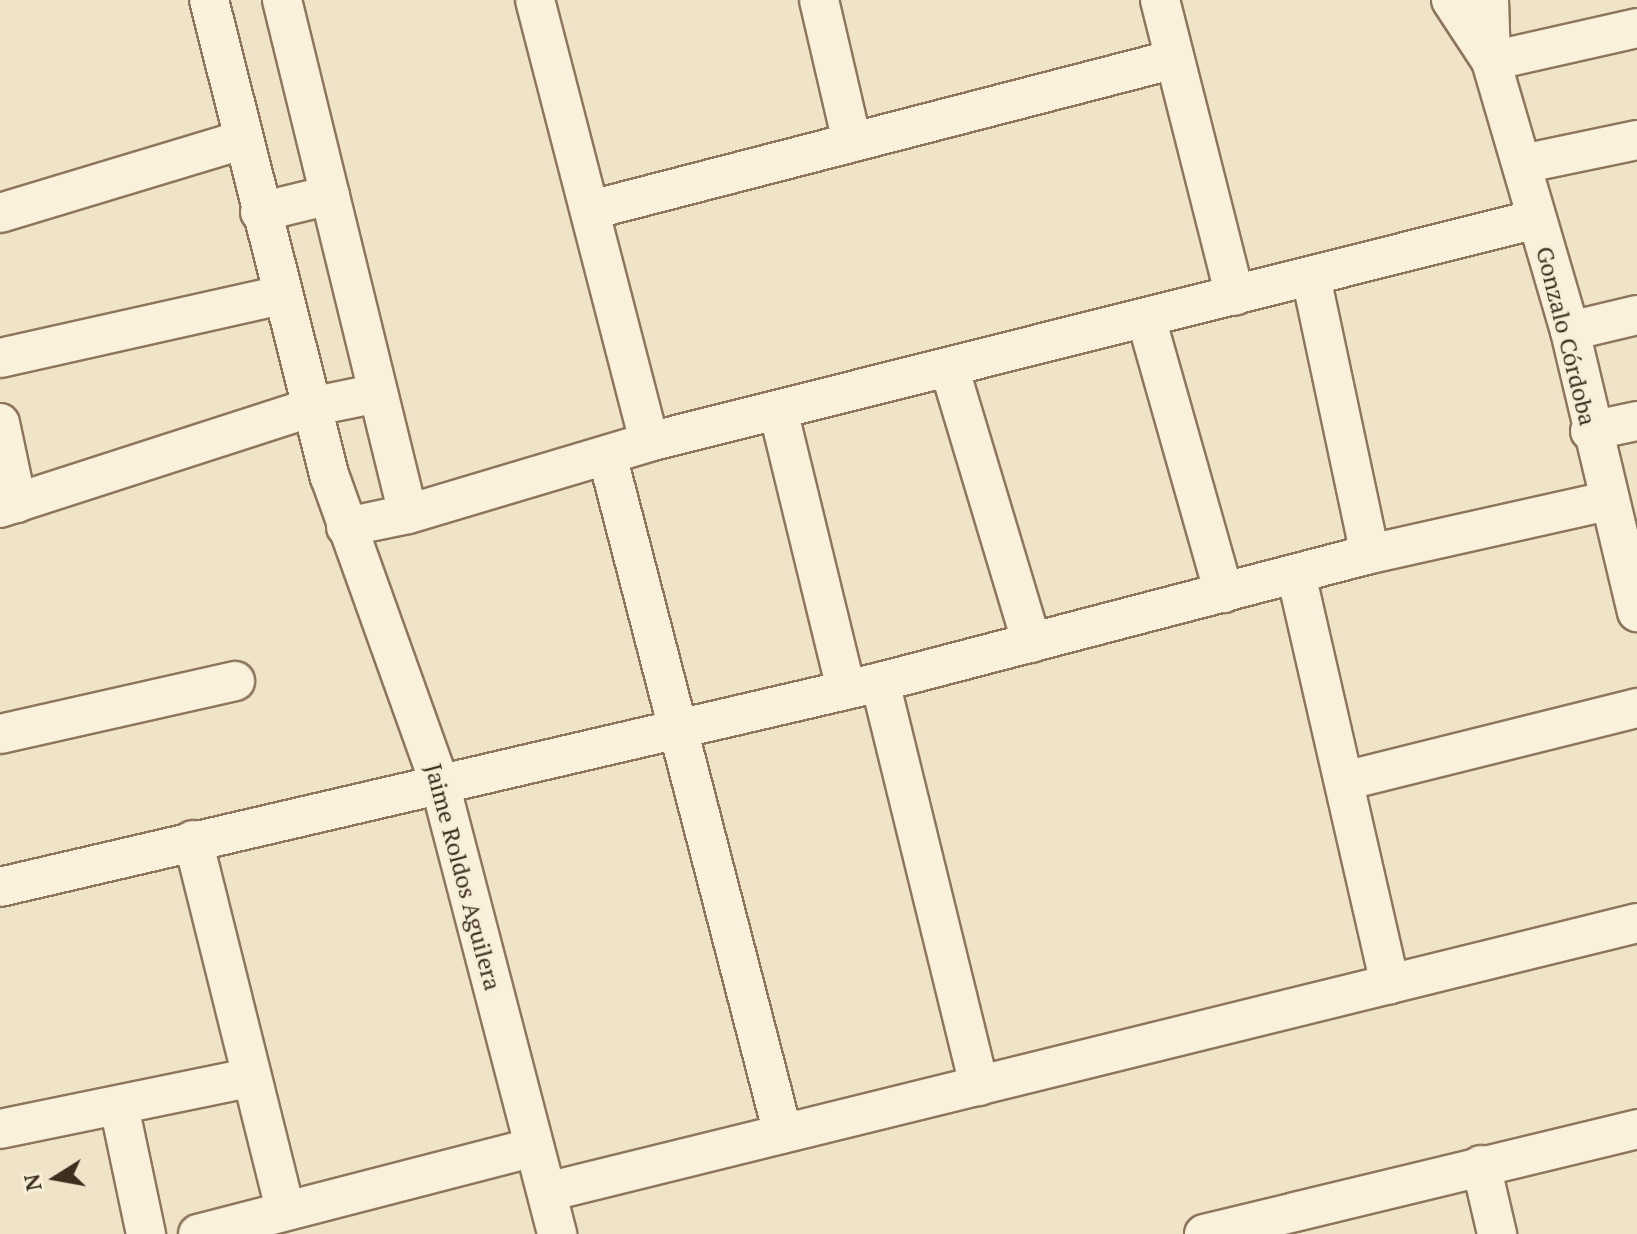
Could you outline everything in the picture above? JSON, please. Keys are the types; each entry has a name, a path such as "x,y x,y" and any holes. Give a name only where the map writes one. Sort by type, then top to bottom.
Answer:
{"street":[{"name":"Jaime Roldos Aguilera","path":"209,0 260,212 346,527 440,784 557,1234"},
{"path":"282,0 408,514"},
{"path":"535,0 649,442"},
{"path":"819,0 852,142"},
{"path":"1160,0 1235,296"},
{"name":"Gonzalo Córdoba","path":"1451,0 1491,61"},
{"name":"Gonzalo Córdoba","path":"1489,0 1491,61 1570,331 1590,431 1635,596"},
{"path":"1491,61 1637,28"},
{"path":"591,210 1175,59"},
{"path":"0,213 242,140"},
{"path":"1522,164 1637,140"},
{"path":"260,212 330,195"},
{"path":"346,527 408,514 649,442 1536,219"},
{"path":"1311,277 1370,554"},
{"path":"0,358 282,295"},
{"path":"1570,331 1637,315"},
{"path":"1146,318 1224,593"},
{"path":"949,367 1032,643"},
{"path":"0,423 9,505 315,406 378,393"},
{"path":"778,410 863,686 979,1086"},
{"path":"1590,431 1637,421"},
{"path":"607,455 783,1134"},
{"path":"0,887 863,686 1370,554 1608,501"},
{"path":"1296,574 1390,984"},
{"path":"0,734 235,681"},
{"path":"1344,781 1637,708"},
{"path":"193,840 249,1078 285,1210"},
{"path":"547,1192 1637,923"},
{"path":"0,1129 249,1078"},
{"path":"119,1106 146,1234"},
{"path":"1204,1234 1637,1129"},
{"path":"198,1234 534,1147"},
{"path":"1481,1165 1497,1234"}]}
